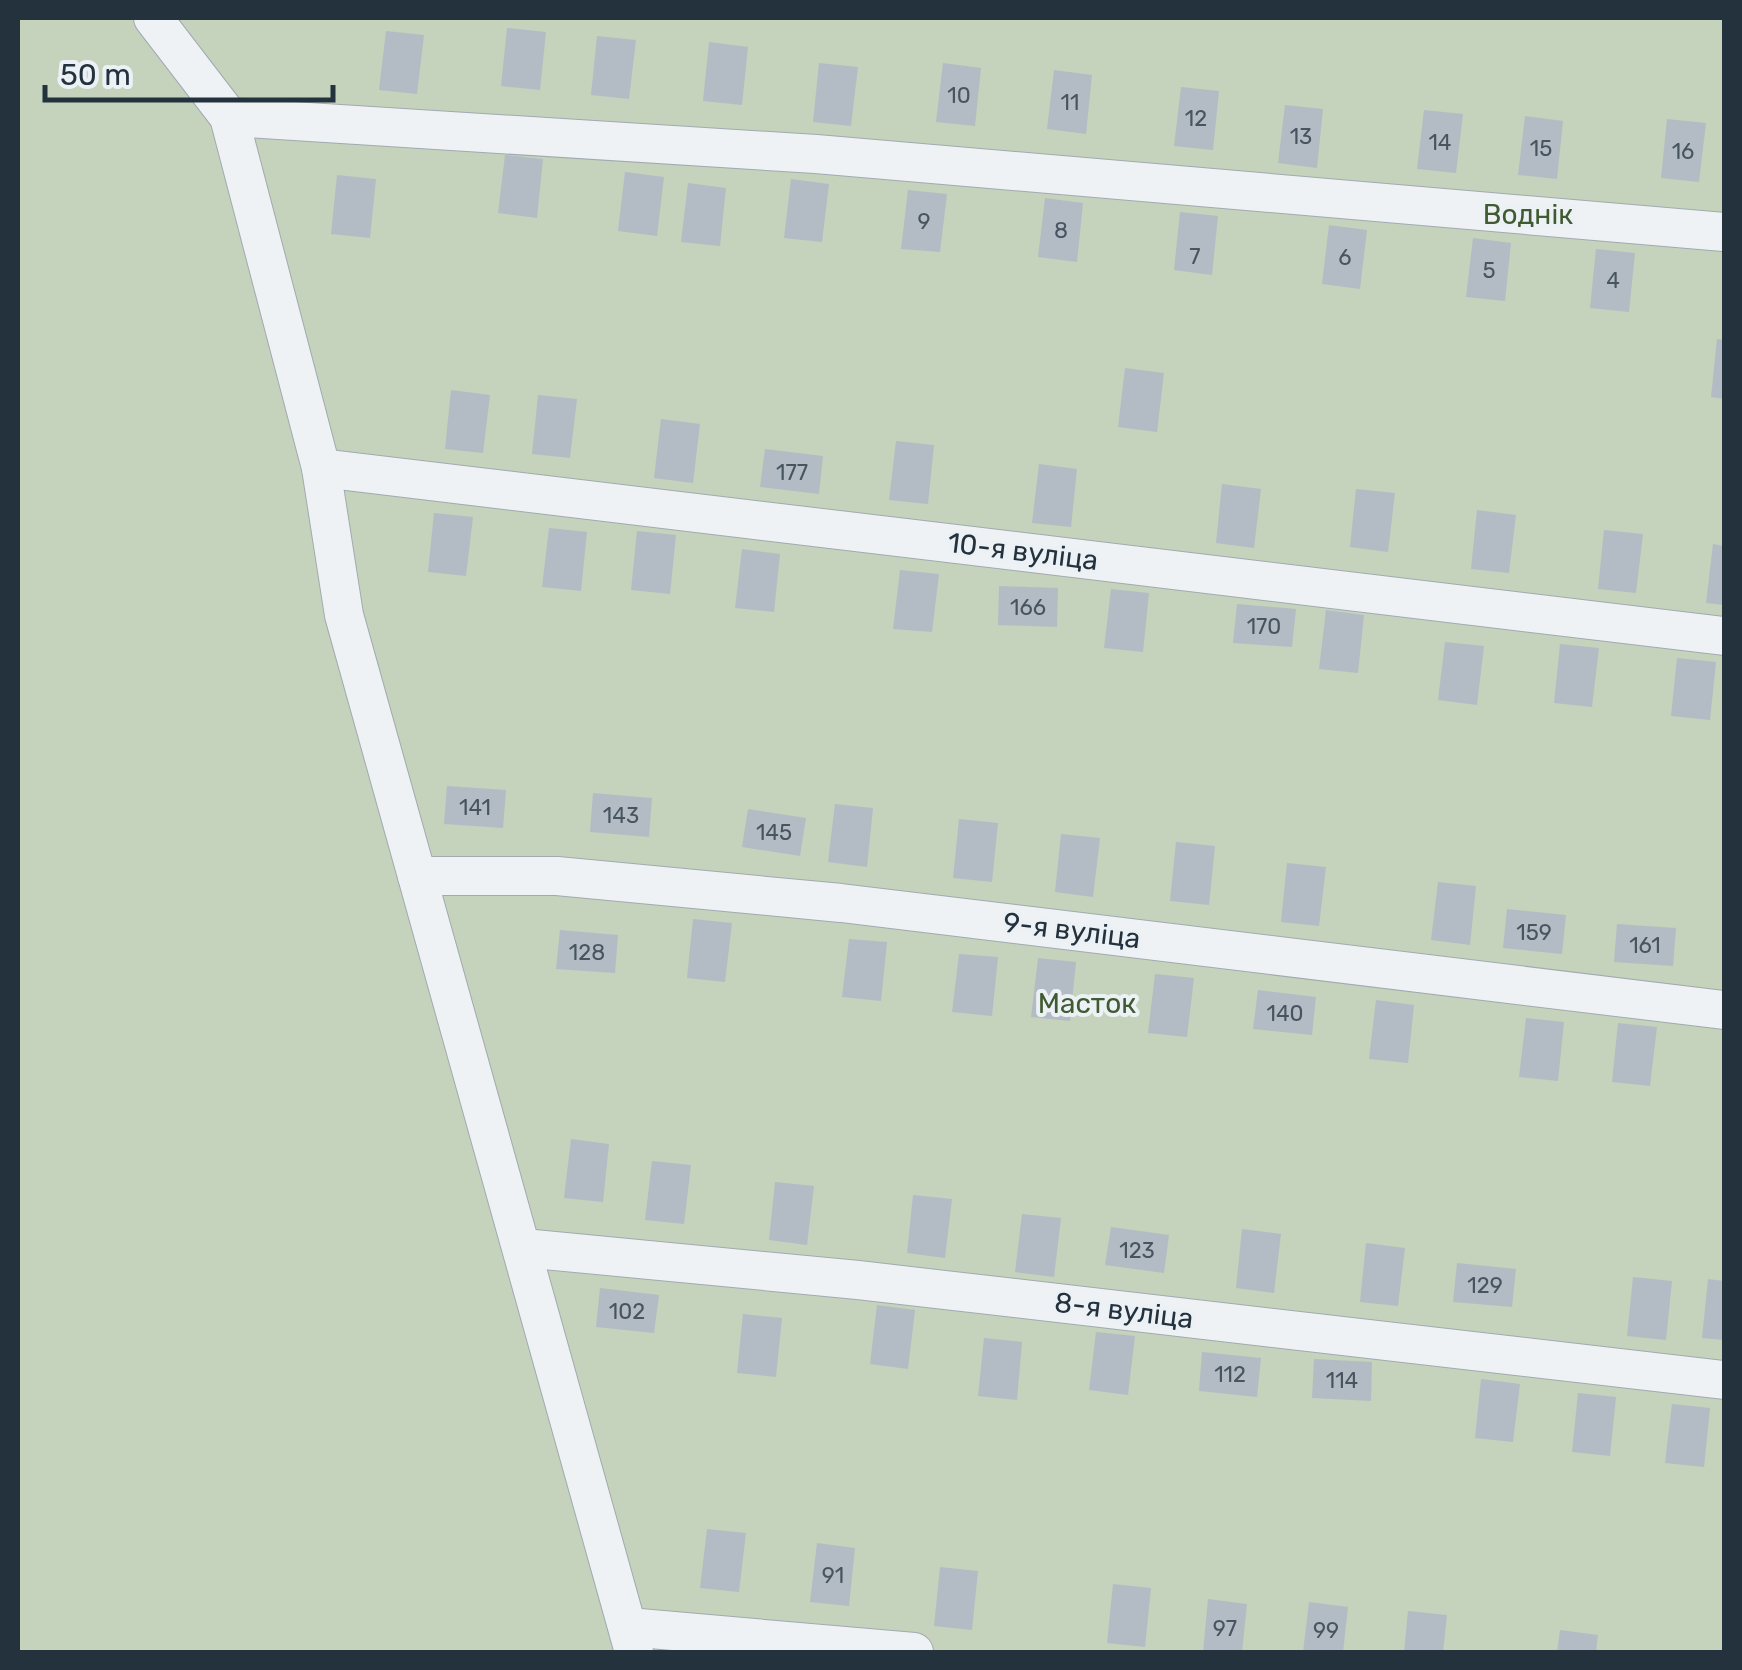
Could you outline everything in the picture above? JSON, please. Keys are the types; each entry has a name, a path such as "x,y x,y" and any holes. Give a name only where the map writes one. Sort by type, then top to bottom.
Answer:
{"street":[{"path":"154,18 229,117 321,468 344,614 631,1640 914,1652"},
{"path":"229,117 816,154 1724,232"},
{"name":"10-я вуліца","path":"321,468 1724,636"},
{"name":"9-я вуліца","path":"417,876 557,876 842,903 1724,1010"},
{"name":"8-я вуліца","path":"523,1248 858,1280 1724,1380"}],"green space":[{"name":"Масток","path":"18,18 1724,18 1724,1652 18,1652"}],"building":[{"path":"507,28 546,32 540,90 501,86"},
{"path":"386,31 424,35 417,94 379,90"},
{"path":"597,36 636,40 629,99 591,95"},
{"path":"709,42 748,47 742,105 703,101"},
{"path":"819,63 858,67 851,126 813,122"},
{"path":"943,63 981,68 975,126 936,122"},
{"path":"1054,70 1092,75 1086,134 1047,129"},
{"path":"1181,87 1219,91 1213,150 1174,146"},
{"path":"1285,105 1323,109 1317,168 1278,163"},
{"path":"1424,110 1463,114 1456,173 1417,169"},
{"path":"1525,116 1563,121 1557,179 1518,175"},
{"path":"1667,119 1706,123 1699,182 1661,178"},
{"path":"505,155 543,159 537,218 498,213"},
{"path":"625,172 664,177 657,236 618,231"},
{"path":"337,175 376,179 370,238 331,234"},
{"path":"791,179 829,184 822,242 784,238"},
{"path":"688,183 726,188 720,246 681,242"},
{"path":"908,190 947,194 940,252 901,249"},
{"path":"1045,198 1083,203 1077,262 1038,257"},
{"path":"1180,212 1218,216 1212,275 1174,270"},
{"path":"1329,225 1367,230 1360,289 1322,284"},
{"path":"1473,238 1511,243 1505,301 1466,297"},
{"path":"1596,249 1635,253 1629,312 1590,308"},
{"path":"1717,339 1724,340 1724,399 1711,397"},
{"path":"1125,368 1164,373 1157,432 1118,427"},
{"path":"451,390 490,395 483,453 445,449"},
{"path":"538,395 577,399 570,458 532,454"},
{"path":"661,419 700,424 693,483 654,478"},
{"path":"896,441 934,445 928,504 889,500"},
{"path":"765,449 823,456 819,494 760,487"},
{"path":"1039,464 1077,469 1071,527 1032,523"},
{"path":"1222,484 1261,489 1254,548 1216,543"},
{"path":"1356,489 1395,493 1388,552 1350,547"},
{"path":"1477,510 1516,515 1509,573 1471,569"},
{"path":"434,513 473,517 466,576 428,572"},
{"path":"549,528 587,532 581,591 542,587"},
{"path":"1604,530 1643,534 1636,593 1598,589"},
{"path":"637,531 676,535 670,594 631,590"},
{"path":"1713,544 1724,546 1724,605 1706,603"},
{"path":"742,549 780,554 774,612 735,608"},
{"path":"900,570 939,574 932,632 893,629"},
{"path":"999,586 1058,588 1057,627 998,625"},
{"path":"1111,589 1149,593 1143,652 1104,648"},
{"path":"1237,604 1296,609 1292,647 1233,643"},
{"path":"1326,610 1364,615 1358,673 1319,669"},
{"path":"1445,642 1484,646 1477,705 1438,700"},
{"path":"1560,644 1599,648 1592,707 1554,703"},
{"path":"1677,658 1716,662 1710,720 1671,716"},
{"path":"447,786 506,790 503,828 444,824"},
{"path":"593,793 652,798 649,837 590,832"},
{"path":"835,804 873,808 867,867 828,862"},
{"path":"748,809 806,818 800,856 742,847"},
{"path":"959,819 998,823 992,882 953,878"},
{"path":"1061,834 1100,838 1093,897 1055,892"},
{"path":"1176,842 1215,846 1209,905 1170,901"},
{"path":"1287,863 1326,867 1319,926 1281,922"},
{"path":"1438,882 1476,886 1470,945 1431,940"},
{"path":"1507,909 1566,915 1562,954 1503,948"},
{"path":"693,919 732,923 725,982 687,978"},
{"path":"1617,924 1676,928 1673,966 1614,962"},
{"path":"560,930 618,935 615,973 556,969"},
{"path":"849,939 887,942 881,1001 842,997"},
{"path":"959,954 998,957 992,1016 952,1012"},
{"path":"1038,958 1076,962 1070,1021 1031,1017"},
{"path":"1155,974 1194,978 1187,1037 1148,1033"},
{"path":"1258,990 1316,997 1312,1035 1253,1029"},
{"path":"1376,1000 1414,1005 1408,1063 1369,1059"},
{"path":"1526,1018 1564,1022 1558,1081 1519,1077"},
{"path":"1618,1023 1657,1027 1650,1086 1612,1082"},
{"path":"571,1139 609,1144 603,1202 564,1198"},
{"path":"652,1161 691,1165 684,1224 645,1220"},
{"path":"775,1182 814,1186 807,1245 769,1240"},
{"path":"913,1195 952,1199 945,1258 907,1253"},
{"path":"1022,1214 1061,1218 1054,1277 1015,1272"},
{"path":"1111,1227 1169,1235 1164,1273 1105,1265"},
{"path":"1242,1229 1281,1234 1274,1293 1236,1288"},
{"path":"1366,1243 1405,1248 1398,1306 1360,1302"},
{"path":"1457,1263 1516,1269 1512,1307 1453,1302"},
{"path":"1633,1277 1672,1281 1666,1340 1627,1336"},
{"path":"1708,1279 1724,1281 1724,1340 1702,1338"},
{"path":"600,1288 659,1295 654,1333 596,1327"},
{"path":"877,1305 915,1310 908,1369 870,1364"},
{"path":"743,1314 782,1318 776,1377 737,1373"},
{"path":"1096,1332 1135,1336 1128,1395 1089,1390"},
{"path":"984,1338 1022,1342 1017,1400 978,1396"},
{"path":"1202,1352 1261,1358 1257,1397 1199,1391"},
{"path":"1314,1359 1372,1362 1371,1401 1312,1398"},
{"path":"1481,1379 1520,1384 1513,1442 1475,1438"},
{"path":"1578,1393 1616,1397 1610,1456 1572,1452"},
{"path":"1672,1404 1710,1408 1704,1467 1665,1463"},
{"path":"707,1529 746,1533 739,1592 700,1588"},
{"path":"817,1543 855,1548 849,1606 810,1602"},
{"path":"940,1567 978,1571 972,1630 934,1626"},
{"path":"1113,1584 1151,1588 1145,1647 1107,1643"},
{"path":"1208,1599 1247,1604 1242,1652 1203,1652"},
{"path":"1309,1602 1348,1607 1343,1652 1303,1652"},
{"path":"1408,1611 1447,1615 1443,1652 1404,1652"},
{"path":"1560,1630 1598,1635 1596,1652 1557,1652"}],"park label":[{"name":"Воднік","path":"1528,214"}]}
